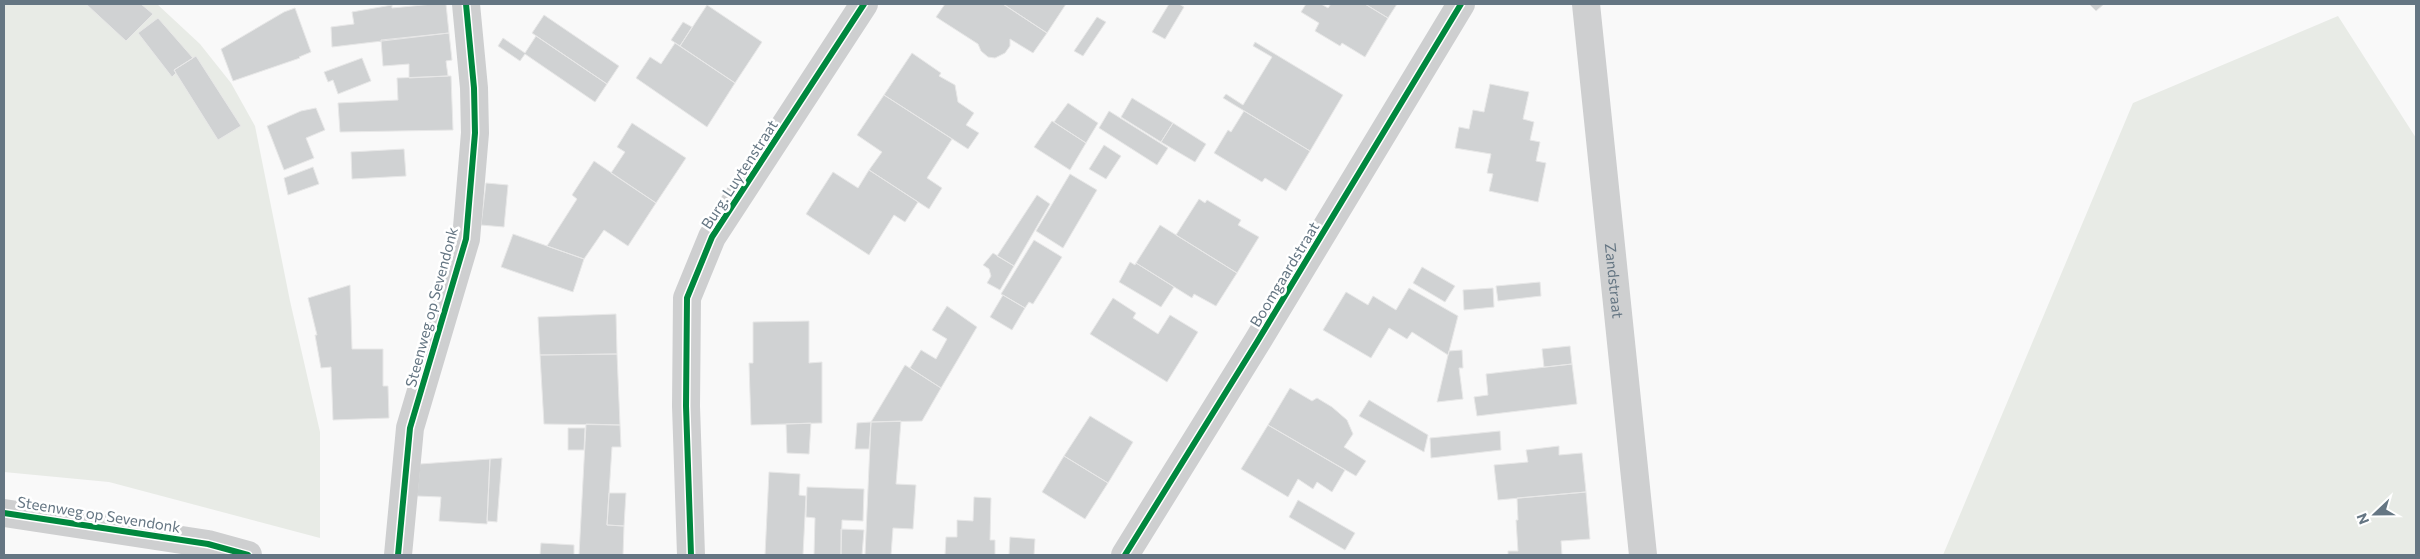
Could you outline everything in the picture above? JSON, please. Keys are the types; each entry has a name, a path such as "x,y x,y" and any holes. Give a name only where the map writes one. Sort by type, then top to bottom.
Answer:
{"street":[{"name":"Steenweg op Sevendonk","path":"398,555 410,428 466,239 475,133 474,88 466,4"},
{"name":"Burg. Luytenstraat","path":"691,555 686,406 687,298 712,237 864,4"},
{"name":"Boomgaardstraat","path":"1125,555 1257,342 1461,4"},
{"name":"Zandstraat","path":"1586,4 1644,555"},
{"name":"Steenweg op Sevendonk","path":"4,513 208,544 248,555"}],"shaded area":[{"path":"4,4 157,4 200,44 231,83 255,126 290,301 320,432 320,538 109,482 4,472"},
{"path":"2338,16 2416,138 2416,555 1943,555 2133,103"}],"building":[{"path":"86,4 141,4 153,14 126,41"},
{"path":"446,4 449,33 332,47 331,27 354,24 352,12 392,5 392,8"},
{"path":"945,4 1003,4 1047,33 1033,53 1010,39 1010,46 1005,53 995,58 988,57 981,51 978,44 936,17"},
{"path":"1003,4 1066,4 1047,33"},
{"path":"1169,4 1179,4 1184,7 1165,39 1152,32"},
{"path":"1306,4 1321,4 1328,8 1331,4 1365,4 1388,18 1365,57 1342,43 1340,46 1315,31 1319,23 1301,12"},
{"path":"1365,4 1397,4 1388,18"},
{"path":"2089,4 2104,4 2096,11"},
{"path":"707,5 762,42 735,83 680,46"},
{"path":"295,8 311,52 300,58 233,81 221,49 284,12"},
{"path":"544,15 619,66 607,84 532,33"},
{"path":"1097,17 1106,22 1083,56 1074,51"},
{"path":"158,18 193,58 174,70 176,73 172,77 138,33"},
{"path":"683,22 692,27 680,46 671,40"},
{"path":"449,33 452,60 446,61 448,76 409,78 409,64 383,66 381,40"},
{"path":"536,36 607,84 595,102 525,54 520,61 498,46 503,38 525,53"},
{"path":"1255,42 1343,95 1310,151 1223,98 1226,94 1243,105 1272,57 1253,46"},
{"path":"675,43 735,83 707,127 636,78 650,57 661,64"},
{"path":"912,53 941,73 939,76 955,85 958,102 974,113 966,125 979,133 968,149 884,95"},
{"path":"196,56 241,126 218,140 174,70"},
{"path":"362,58 371,81 338,94 333,80 328,82 324,72"},
{"path":"451,76 453,130 340,132 338,103 398,100 397,78"},
{"path":"1490,84 1529,92 1523,119 1534,122 1530,140 1540,142 1536,161 1546,163 1538,202 1489,191 1493,174 1487,173 1491,154 1455,148 1459,127 1469,129 1473,110 1484,112"},
{"path":"884,95 952,139 927,178 942,188 929,209 869,170 882,152 857,135"},
{"path":"1132,98 1173,123 1161,142 1121,117"},
{"path":"1068,103 1098,123 1086,143 1054,122"},
{"path":"316,108 325,130 306,138 314,158 284,170 267,126 301,111"},
{"path":"1109,111 1168,148 1157,165 1099,128"},
{"path":"1244,111 1310,151 1286,191 1265,178 1262,182 1214,153 1228,130 1231,132"},
{"path":"1052,121 1086,143 1070,170 1034,147"},
{"path":"632,123 686,158 656,203 611,173 625,152 617,147"},
{"path":"1173,123 1206,144 1195,162 1161,142"},
{"path":"1104,145 1121,156 1106,179 1089,169"},
{"path":"404,149 406,176 352,179 351,152"},
{"path":"594,161 656,203 628,246 604,230 584,259 547,246 577,199 572,195"},
{"path":"313,167 319,184 288,195 284,178"},
{"path":"869,170 918,202 905,222 894,215 869,255 806,214 833,172 858,188"},
{"path":"1070,174 1097,190 1063,248 1036,231"},
{"path":"486,183 508,185 504,227 481,225"},
{"path":"1037,195 1050,204 1014,266 997,256"},
{"path":"1199,199 1205,203 1207,200 1241,220 1238,225 1259,237 1237,273 1176,235"},
{"path":"1160,225 1237,273 1216,306 1194,294 1192,298 1136,263"},
{"path":"513,234 584,259 573,292 501,267"},
{"path":"1034,240 1062,257 1033,304 1029,302 1025,308 1001,294"},
{"path":"993,253 1014,266 1000,290 987,283 991,276 989,269 983,265"},
{"path":"1130,262 1135,265 1136,263 1174,287 1161,307 1119,282"},
{"path":"1422,267 1455,286 1445,302 1413,283"},
{"path":"1540,282 1541,296 1498,301 1496,286"},
{"path":"350,285 352,349 383,349 383,386 388,386 389,418 333,420 331,367 321,368 315,335 317,335 308,298"},
{"path":"1409,288 1458,316 1448,355 1412,332 1407,339 1389,328 1371,358 1323,330 1346,292 1368,305 1373,296 1396,310"},
{"path":"1493,288 1494,307 1464,310 1463,290"},
{"path":"1003,295 1025,308 1012,330 990,317"},
{"path":"1113,298 1136,313 1133,318 1158,334 1170,315 1198,332 1167,382 1090,334"},
{"path":"947,306 977,327 941,388 910,368 921,350 936,359 947,339 932,330"},
{"path":"616,314 617,354 540,355 538,317"},
{"path":"809,321 809,363 822,362 822,423 751,425 749,363 753,363 753,322"},
{"path":"1570,346 1572,364 1544,367 1542,349"},
{"path":"1462,350 1463,368 1459,368 1463,399 1437,402 1449,351"},
{"path":"617,354 620,425 544,424 540,355"},
{"path":"1572,364 1577,404 1477,416 1474,397 1488,395 1486,374"},
{"path":"905,365 941,388 922,421 871,422"},
{"path":"1290,388 1312,401 1317,398 1332,407 1347,420 1353,434 1344,447 1366,461 1356,476 1268,425"},
{"path":"1369,400 1428,435 1424,452 1359,416"},
{"path":"1090,416 1133,442 1108,483 1064,456"},
{"path":"901,421 896,484 916,485 913,529 893,528 891,555 865,555 871,422"},
{"path":"871,422 869,449 855,449 857,423"},
{"path":"811,423 809,454 787,453 786,424"},
{"path":"586,424 620,425 621,447 612,447 607,525 624,526 623,555 579,555"},
{"path":"1268,425 1345,470 1332,492 1317,482 1313,489 1298,479 1288,497 1241,469"},
{"path":"568,428 585,428 584,450 568,450"},
{"path":"1500,431 1501,450 1431,458 1430,438"},
{"path":"1559,446 1559,455 1582,453 1586,492 1498,500 1494,465 1528,462 1526,450"},
{"path":"1064,456 1108,483 1085,519 1042,492"},
{"path":"502,458 497,522 487,521 490,459"},
{"path":"490,459 487,524 439,521 441,497 417,496 420,464"},
{"path":"769,472 800,474 799,495 806,496 803,555 765,555"},
{"path":"807,487 864,489 863,521 842,520 841,555 814,555 815,518 806,517"},
{"path":"1586,492 1590,539 1561,541 1562,555 1508,555 1508,551 1518,551 1517,498"},
{"path":"609,493 626,493 624,526 607,525"},
{"path":"974,497 991,498 990,540 995,540 995,555 945,555 946,537 957,537 957,520 973,521"},
{"path":"1298,500 1355,533 1345,550 1289,517"},
{"path":"841,529 864,530 862,555 841,555"},
{"path":"1010,537 1035,539 1034,555 1009,555"},
{"path":"541,543 574,545 574,555 540,555"}],"cycle path":[{"path":"398,555 410,428 466,239 475,133 474,88 466,4"},
{"path":"691,555 686,406 687,298 712,237 864,4"},
{"path":"1125,555 1257,342 1461,4"},
{"path":"4,513 208,544 248,555"}]}
